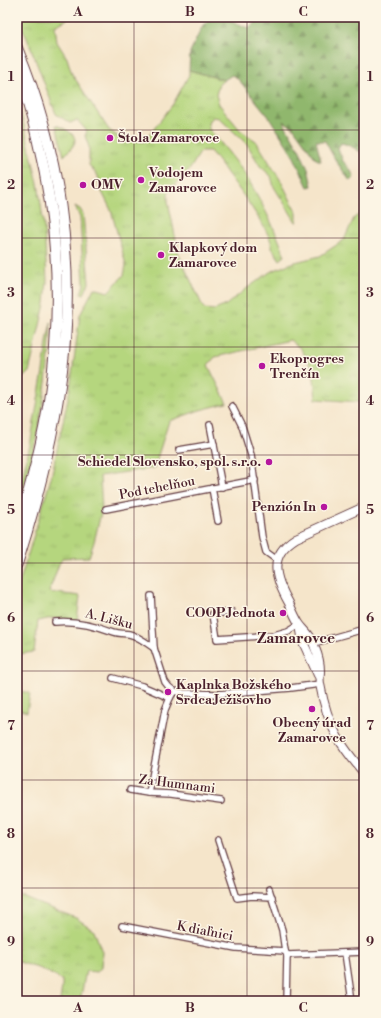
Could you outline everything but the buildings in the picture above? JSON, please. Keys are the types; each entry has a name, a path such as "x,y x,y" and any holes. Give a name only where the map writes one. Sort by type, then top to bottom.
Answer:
{"highway":[{"path":"17,48 36,101 52,162 60,207 66,269 66,331 62,369 52,432 37,496 17,564"},
{"path":"17,73 35,130 48,186 55,242 58,298 55,351 49,402 36,461 17,534"}],"main road":[{"path":"320,682 320,671 314,644 308,633 300,624 281,589 276,571 277,560 283,548 289,542 364,507"},
{"path":"300,624 303,642 320,682 330,723 344,748 364,772"}],"street":[{"path":"232,406 242,426 251,455 262,537 266,552 277,560"},
{"path":"210,425 222,487"},
{"path":"179,450 214,444"},
{"name":"Pod tehelňou","path":"106,509 255,480"},
{"name":"Pod tehelňou","path":"212,488 218,521"},
{"name":"A. Lišku","path":"151,596 154,648 165,682 174,691"},
{"path":"232,612 213,614 217,639 274,635 288,631 300,624"},
{"name":"A. Lišku","path":"55,622 80,622 115,632 130,634 154,648"},
{"path":"314,644 364,629"},
{"path":"113,678 142,686 170,698"},
{"path":"149,793 165,710 174,691 183,693 218,694 291,688 320,682"},
{"name":"Za Humnami","path":"130,790 221,801"},
{"path":"218,840 237,898 252,896 272,897"},
{"path":"269,888 282,930 286,953 286,1001"},
{"name":"K diaľnici","path":"122,926 236,948 286,953 364,952"},
{"path":"345,953 352,1001"}],"green space":[{"path":"17,17 71,17 55,26 57,42 67,58 72,74 109,130 123,140 144,142 173,104 189,75 189,70 224,80 219,84 216,95 219,104 240,130 256,141 281,181 297,213 297,222 274,187 271,176 260,166 247,144 219,118 213,117 208,123 209,129 236,162 250,183 272,224 285,256 280,260 272,248 265,229 235,184 210,151 201,151 190,169 168,193 168,201 179,255 204,309 215,310 226,305 270,272 291,263 320,256 344,240 354,218 360,214 364,220 364,405 359,402 316,399 313,369 300,348 290,340 215,357 208,365 227,403 200,410 169,421 154,468 100,476 102,509 89,557 63,558 59,564 49,592 80,596 77,621 52,618 38,621 34,652 19,654 17,665 17,591 51,478 70,389 80,315 94,288 108,292 124,275 126,265 111,210 100,188 98,176 89,165 89,147 85,136 87,131 77,120 70,123 56,114 27,38"},
{"path":"212,17 225,18 248,28 263,17 364,17 364,154 349,145 341,143 338,148 343,161 350,169 354,177 350,181 336,161 325,141 316,141 321,161 316,159 293,127 283,121 300,151 308,169 312,186 308,187 292,153 269,117 239,80 232,75 224,80 189,70 190,52 203,25"},
{"path":"17,97 38,183 44,227 47,281 45,304 29,372 17,383 17,361 23,347 17,328"},
{"path":"56,125 70,132 75,140 71,149 64,156"},
{"path":"75,206 80,209 83,214 89,283 84,294 81,294 84,284 80,218"},
{"path":"51,322 49,360 40,421 32,458 17,513 17,498 30,445"},
{"path":"17,687 20,691 30,693 27,712 17,709"},
{"path":"17,895 76,918 94,930 102,952 101,968 97,972 86,971 80,1001 60,1001 62,980 41,969 17,960"}],"place":[{"name":"Štola Zamarovce","path":"110,138"},
{"name":"Vodojem Zamarovce","path":"141,180"},
{"name":"OMV","path":"83,185"},
{"name":"Klapkový dom Zamarovce","path":"161,255"},
{"name":"Ekoprogres Trenčín","path":"262,366"},
{"name":"Schiedel Slovensko, spol. s.r.o.","path":"269,462"},
{"name":"Penzión In","path":"324,507"},
{"name":"COOP Jednota","path":"283,613"},
{"name":"Kaplnka Božského Srdca Ježišovho","path":"168,692"},
{"name":"Obecný úrad Zamarovce","path":"312,709"}],"district":[{"name":"Zamarovce","path":"296,638"}]}
